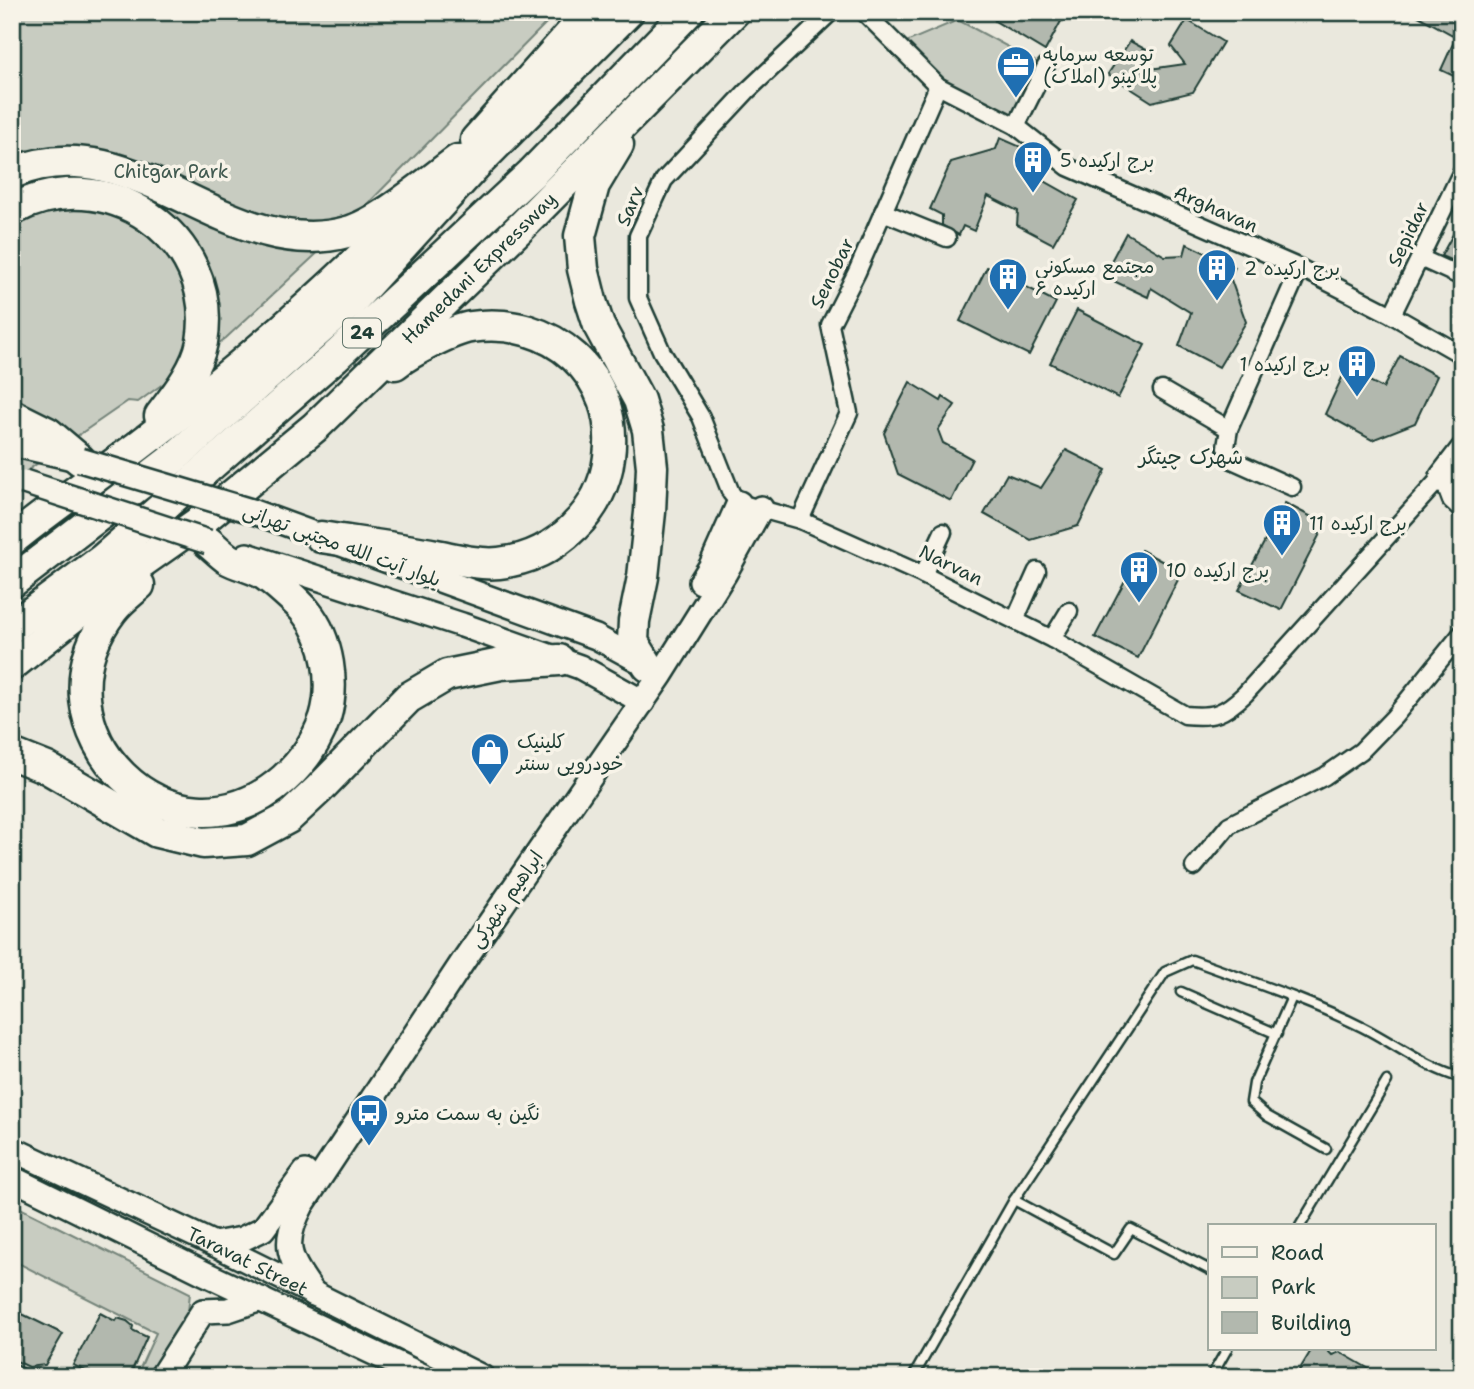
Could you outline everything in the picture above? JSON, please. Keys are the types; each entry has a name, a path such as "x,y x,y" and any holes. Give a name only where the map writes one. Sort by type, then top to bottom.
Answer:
{"highway":[{"path":"12,540 138,447 236,368 373,246 458,160 590,12"},
{"name":"24","path":"12,582 174,458 351,302 475,166 628,12"},
{"name":"Hamedani Expressway","path":"12,627 103,559 335,358 532,173 688,12"},
{"name":"Hamedani Expressway","path":"12,665 138,565 207,529 520,228 734,12"},
{"path":"654,670 633,642 650,512 652,467 648,430 639,400 595,313 583,269 580,236 594,185 616,148 672,75"},
{"path":"12,173 32,165 53,162 95,163 118,169 263,230 289,237 309,238 346,232 367,225 458,160"},
{"path":"12,210 60,193 99,195 149,216 166,229 190,262 198,282 203,307 201,344 189,374 138,447"},
{"path":"314,427 399,361 435,341 469,327 512,327 556,344 587,370 603,396 611,428 608,464 594,502 568,533 533,554 499,563 479,563 321,537"},
{"path":"12,415 48,433 80,460"},
{"path":"207,529 228,558 262,573 306,612 325,651 331,690 321,729 297,767 274,787 248,802 220,810 192,810 163,803 134,788 111,767 98,746 90,725 85,704 85,683 95,641 112,611 171,555 207,529"},
{"path":"12,754 47,768 157,832 203,843 247,840 288,818 408,698 447,675 501,664 559,660"}],"main road":[{"name":"بلوار آیت الله مجتبی تهرانی","path":"12,444 80,460 251,511 596,637 654,670"},
{"path":"1443,476 1462,450"},
{"name":"بلوار آیت الله مجتبی تهرانی","path":"18,481 207,529 580,667 636,698"},
{"name":"ابراهیم شهرکی","path":"314,1294 296,1268 289,1248 290,1227 302,1205 654,670 711,566 750,506"},
{"path":"603,679 619,668 621,651"},
{"name":"ابراهیم شهرکی","path":"214,1244 242,1239 262,1229 284,1203 636,698"},
{"name":"Taravat Street","path":"12,1149 72,1175 482,1377"},
{"path":"60,1201 72,1175"},
{"name":"Taravat Street","path":"12,1178 415,1373"},
{"path":"161,1377 203,1311 228,1310 261,1299"},
{"path":"413,1341 415,1373"}],"street":[{"name":"Sarv","path":"750,506 730,493 701,417 662,352 638,298 638,236 664,180 747,91 831,12"},
{"name":"Arghavan","path":"864,12 938,86 1016,126 1068,167 1300,268 1392,315 1462,355"},
{"path":"1016,126 1045,66"},
{"name":"Senobar","path":"800,520 849,413 830,325 857,272 938,86"},
{"name":"Sepidar","path":"1392,315 1462,171"},
{"path":"883,212 947,238"},
{"path":"1420,258 1462,277"},
{"path":"1292,487 1232,460 1226,447 1229,429 1300,268"},
{"path":"1162,390 1229,429"},
{"name":"Narvan","path":"750,506 800,520 923,575 1052,639 1185,715 1207,717 1229,710 1443,476"},
{"path":"1443,476 1451,500 1462,510"},
{"path":"923,575 943,532"},
{"path":"1015,620 1037,571"},
{"path":"1052,639 1069,611"},
{"path":"1194,867 1229,825 1325,776 1361,751 1394,717 1462,633"},
{"path":"12,1373 19,1377"}],"lane":[{"path":"913,1377 1014,1200 1165,972 1192,960 1292,997 1362,1027 1438,1072 1462,1078"},
{"path":"1181,992 1277,1034"},
{"path":"1292,997 1254,1083 1251,1102 1267,1116 1326,1149"},
{"path":"1301,1224 1387,1082"},
{"path":"1014,1200 1114,1254 1130,1230 1208,1269"},
{"path":"1211,1377 1226,1350"}],"green space":[{"name":"Chitgar Park","path":"12,12 557,12 339,233 226,338 138,402 128,401 12,481"},
{"path":"958,20 1038,63 1012,118 942,80 906,42"},
{"path":"12,1204 190,1293 188,1312 154,1377 136,1377 156,1333 12,1260"}],"building":[{"path":"993,12 1066,12 1045,51 995,21"},
{"path":"1411,12 1462,12 1462,80 1441,70 1456,37"},
{"path":"1187,20 1223,42 1193,92 1152,102 1108,74 1130,41 1152,53 1143,70 1185,64 1171,46"},
{"name":"برج ارکیده 5","path":"1000,138 1030,151 1045,162 1041,179 1078,200 1053,244 1017,225 1018,211 988,196 974,231 963,226 959,235 942,225 942,215 930,209 951,162 996,149"},
{"path":"1462,218 1462,265 1441,256"},
{"name":"برج ارکیده 2","path":"1126,233 1165,256 1184,255 1187,244 1235,267 1230,277 1246,322 1219,367 1179,346 1191,313 1151,288 1148,297 1103,276"},
{"name":"مجتمع مسکونی ارکیده ۶","path":"987,267 1056,302 1029,355 960,321"},
{"path":"1077,310 1145,345 1118,398 1050,363"},
{"name":"برج ارکیده 1","path":"1400,356 1437,376 1415,423 1372,440 1325,414 1346,369 1383,388"},
{"path":"910,382 941,401 943,397 955,405 938,430 943,443 972,459 951,501 898,474 884,433"},
{"path":"1066,450 1106,470 1078,526 1031,540 984,514 1007,474 1041,488"},
{"name":"برج ارکیده 11","path":"1285,503 1325,524 1281,610 1239,590"},
{"name":"برج ارکیده 10","path":"1141,550 1182,572 1138,658 1095,637"},
{"path":"12,1309 63,1334 45,1365 29,1367 12,1359"},
{"path":"100,1313 115,1321 117,1318 127,1321 133,1326 132,1330 147,1337 129,1377 91,1377 92,1374 73,1365"},
{"path":"1311,1350 1327,1350 1332,1355 1340,1352 1383,1377 1295,1377"}],"place":[{"name":"توسعه سرمایه پلاکینو (املاک)","path":"1016,99"},
{"name":"برج ارکیده 5","path":"1033,194"},
{"name":"برج ارکیده 2","path":"1217,302"},
{"name":"مجتمع مسکونی ارکیده ۶","path":"1008,311"},
{"name":"برج ارکیده 1","path":"1357,398"},
{"name":"برج ارکیده 11","path":"1282,557"},
{"name":"برج ارکیده 10","path":"1139,604"},
{"name":"کلینیک خودرویی سنتر","path":"490,786"},
{"name":"نگین به سمت مترو","path":"369,1147"}],"district":[{"name":"شهرک چیتگر","path":"1191,457"}]}
